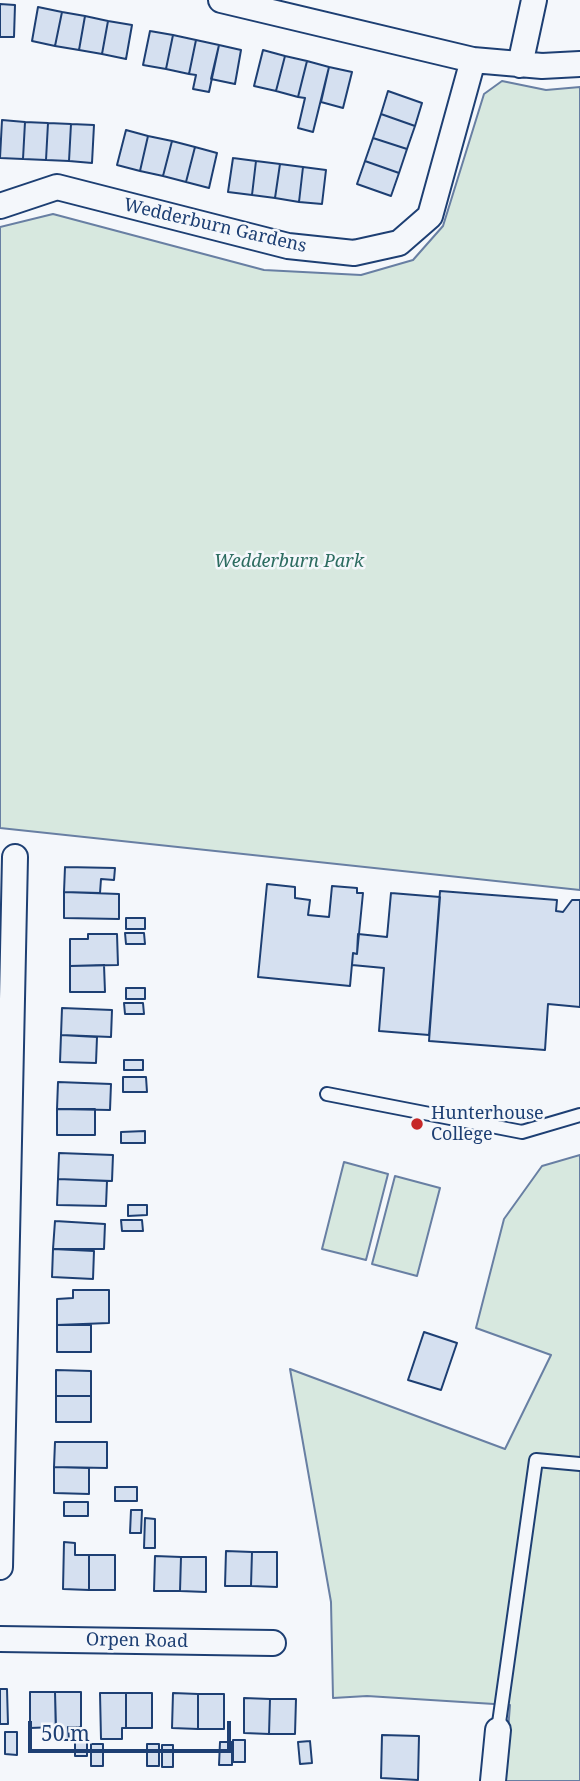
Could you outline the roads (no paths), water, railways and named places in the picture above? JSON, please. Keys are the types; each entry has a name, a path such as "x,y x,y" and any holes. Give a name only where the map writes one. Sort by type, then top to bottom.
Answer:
{"street":[{"path":"221,0 473,60 520,65 580,64"},
{"path":"520,65 534,0"},
{"name":"Wedderburn Gardens","path":"0,205 57,187 288,246 354,253 399,243 430,216 473,60"},
{"path":"0,1567 15,857"},
{"name":"Orpen Road","path":"0,1639 273,1643"},
{"path":"493,1781 498,1730"}],"lane":[{"path":"327,1094 522,1132 580,1115"},
{"path":"498,1730 536,1460 580,1464"}],"place":[{"name":"Hunterhouse College","path":"417,1124"}],"park label":[{"name":"Wedderburn Park","path":"289,562"}]}
